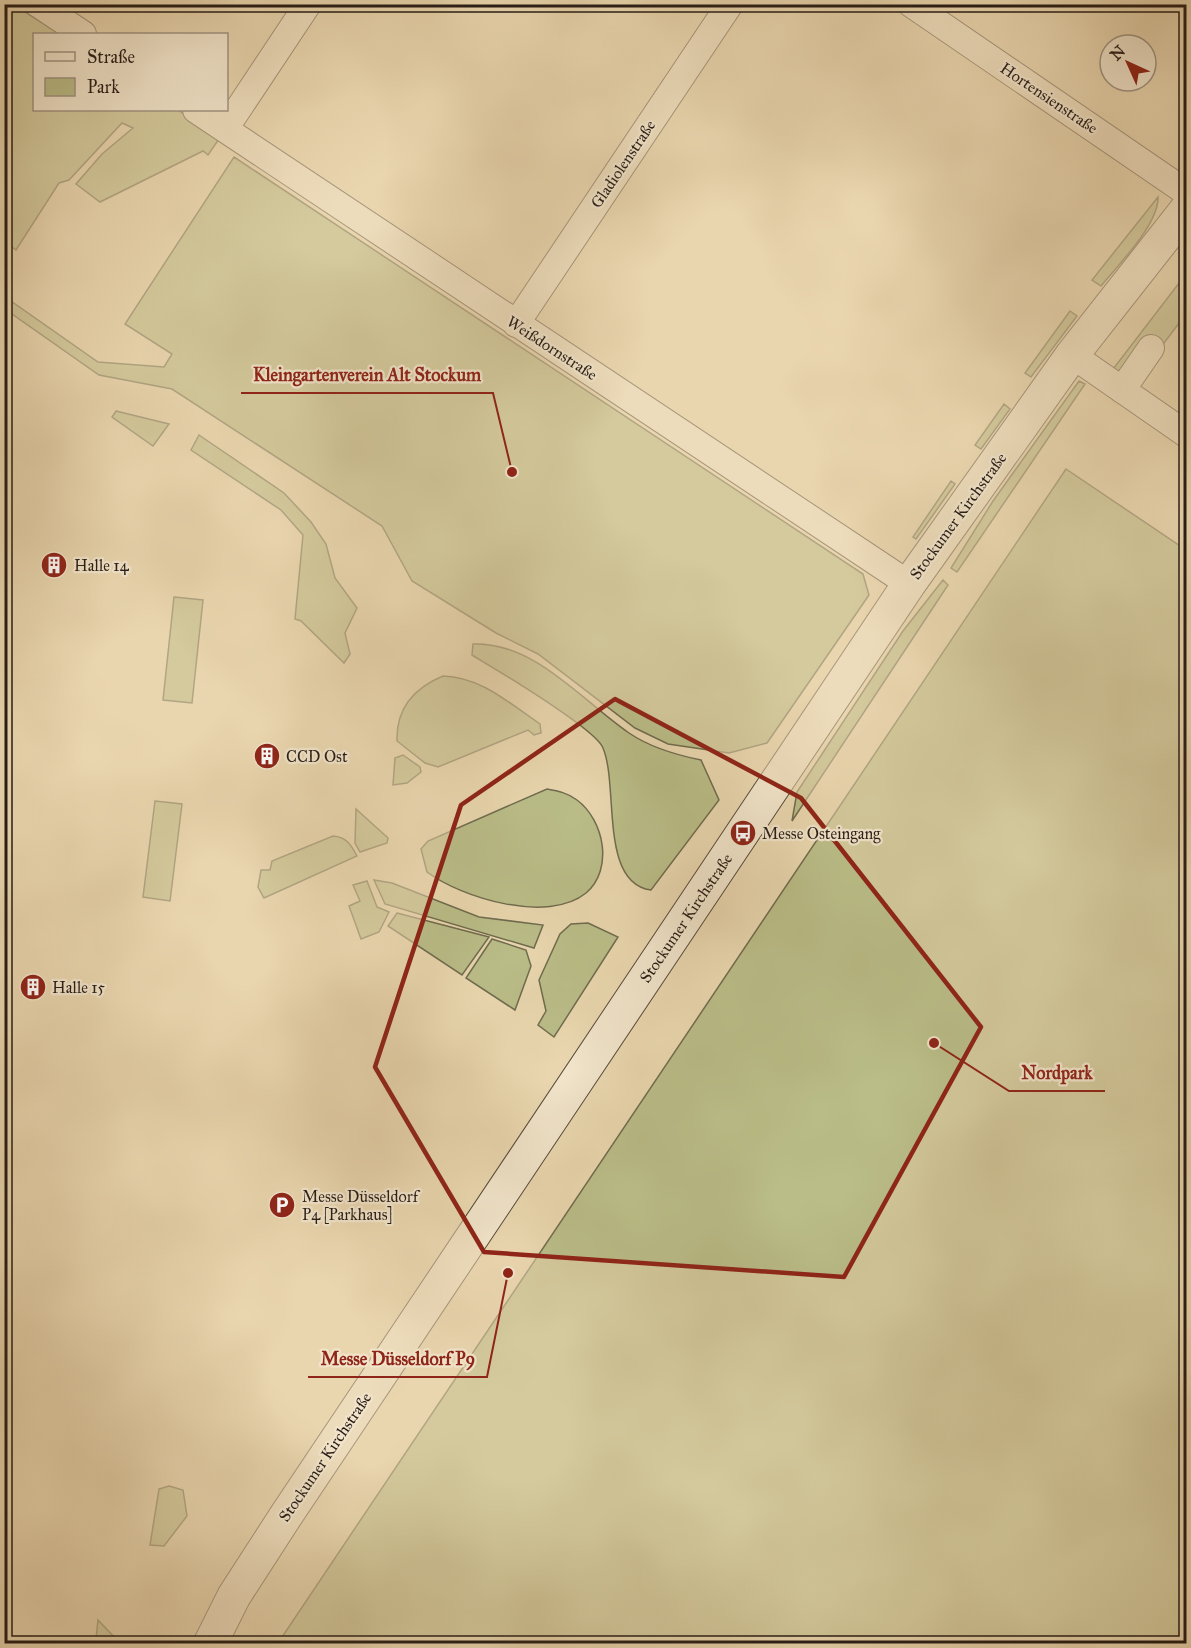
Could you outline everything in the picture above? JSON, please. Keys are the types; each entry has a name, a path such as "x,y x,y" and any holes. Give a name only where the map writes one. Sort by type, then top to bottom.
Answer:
{"street":[{"path":"38,4 82,33"},
{"path":"225,129 308,4"},
{"name":"Gladiolenstraße","path":"516,324 730,4"},
{"name":"Hortensienstraße","path":"912,4 1186,192"},
{"name":"Weißdornstraße","path":"198,111 909,584"},
{"name":"Stockumer Kirchstraße","path":"210,1644 234,1596 287,1514 909,584 1072,355 1182,225"},
{"path":"1122,390 1150,348"},
{"path":"1072,355 1186,434"}],"highlighted area":[{"path":"615,699 801,798 981,1027 844,1277 484,1252 375,1067 461,805"}],"green space":[{"path":"5,5 14,5 58,33 33,33 33,111 180,111 221,136 208,155 203,151 100,202 76,184 102,154 133,128 122,123 69,180 59,183 16,250 5,242"},
{"path":"234,157 863,574 869,595 767,743 729,753 668,744 635,728 538,654 496,633 412,581 382,526 172,389 99,375 5,309 5,297 98,362 164,367 172,354 125,324"},
{"path":"1158,197 1157,208 1152,219 1127,256 1101,286 1092,280"},
{"path":"1186,274 1186,314 1161,347 1123,372 1110,373"},
{"path":"1070,311 1077,316 1031,377 1025,373"},
{"path":"1079,381 1085,384 957,572 951,568 993,501"},
{"path":"1004,404 1010,409 981,449 975,445"},
{"path":"116,411 169,424 153,446 112,417"},
{"path":"199,435 284,493 311,522 326,544 335,578 357,608 345,633 350,654 344,663 301,621 295,619 303,535 281,510 191,450"},
{"path":"1066,469 1186,550 1186,1643 278,1643"},
{"path":"951,481 955,484 916,539 913,537"},
{"path":"943,580 948,585 792,821 797,792 903,631"},
{"path":"174,597 203,600 192,703 163,700"},
{"path":"473,644 496,646 517,652 556,675 637,738 664,750 701,760 719,800 651,890 635,883 624,870 617,852 608,765 603,748 596,739 564,713 472,655"},
{"path":"443,676 470,681 494,692 540,724 541,733 534,735 528,730 438,767 425,763 397,741 400,719 403,709 415,693"},
{"path":"403,755 420,767 421,772 407,783 393,785 395,758"},
{"path":"547,789 566,794 577,800 594,820 599,832 603,858 595,883 586,893 570,902 550,906 528,907 505,904 461,891 427,872 421,849 428,841"},
{"path":"155,801 182,804 170,901 143,897"},
{"path":"356,809 388,838 387,843 360,852 355,843"},
{"path":"333,836 345,840 357,856 264,898 258,887 261,870 270,870 272,861"},
{"path":"374,880 392,883 479,917 543,925 534,948 385,904"},
{"path":"367,881 377,907 389,912 379,932 361,939 349,906 360,901 353,885"},
{"path":"397,913 489,937 462,975 388,926"},
{"path":"588,923 618,937 554,1037 538,1025 546,1011 539,980 560,934 571,924"},
{"path":"492,939 526,950 531,966 515,1010 466,978"},
{"path":"169,1486 183,1490 187,1516 164,1546 150,1545 159,1489"},
{"path":"98,1620 120,1643 102,1643 96,1639"}],"place":[{"name":"Kleingartenverein Alt Stockum","path":"512,472"},
{"name":"Halle 14","path":"54,565"},
{"name":"CCD Ost","path":"267,756"},
{"name":"Messe Osteingang","path":"743,833"},
{"name":"Halle 15","path":"33,987"},
{"name":"Nordpark","path":"934,1043"},
{"name":"Messe Düsseldorf P4 [Parkhaus]","path":"282,1205"},
{"name":"Messe Düsseldorf P9","path":"508,1273"}]}
